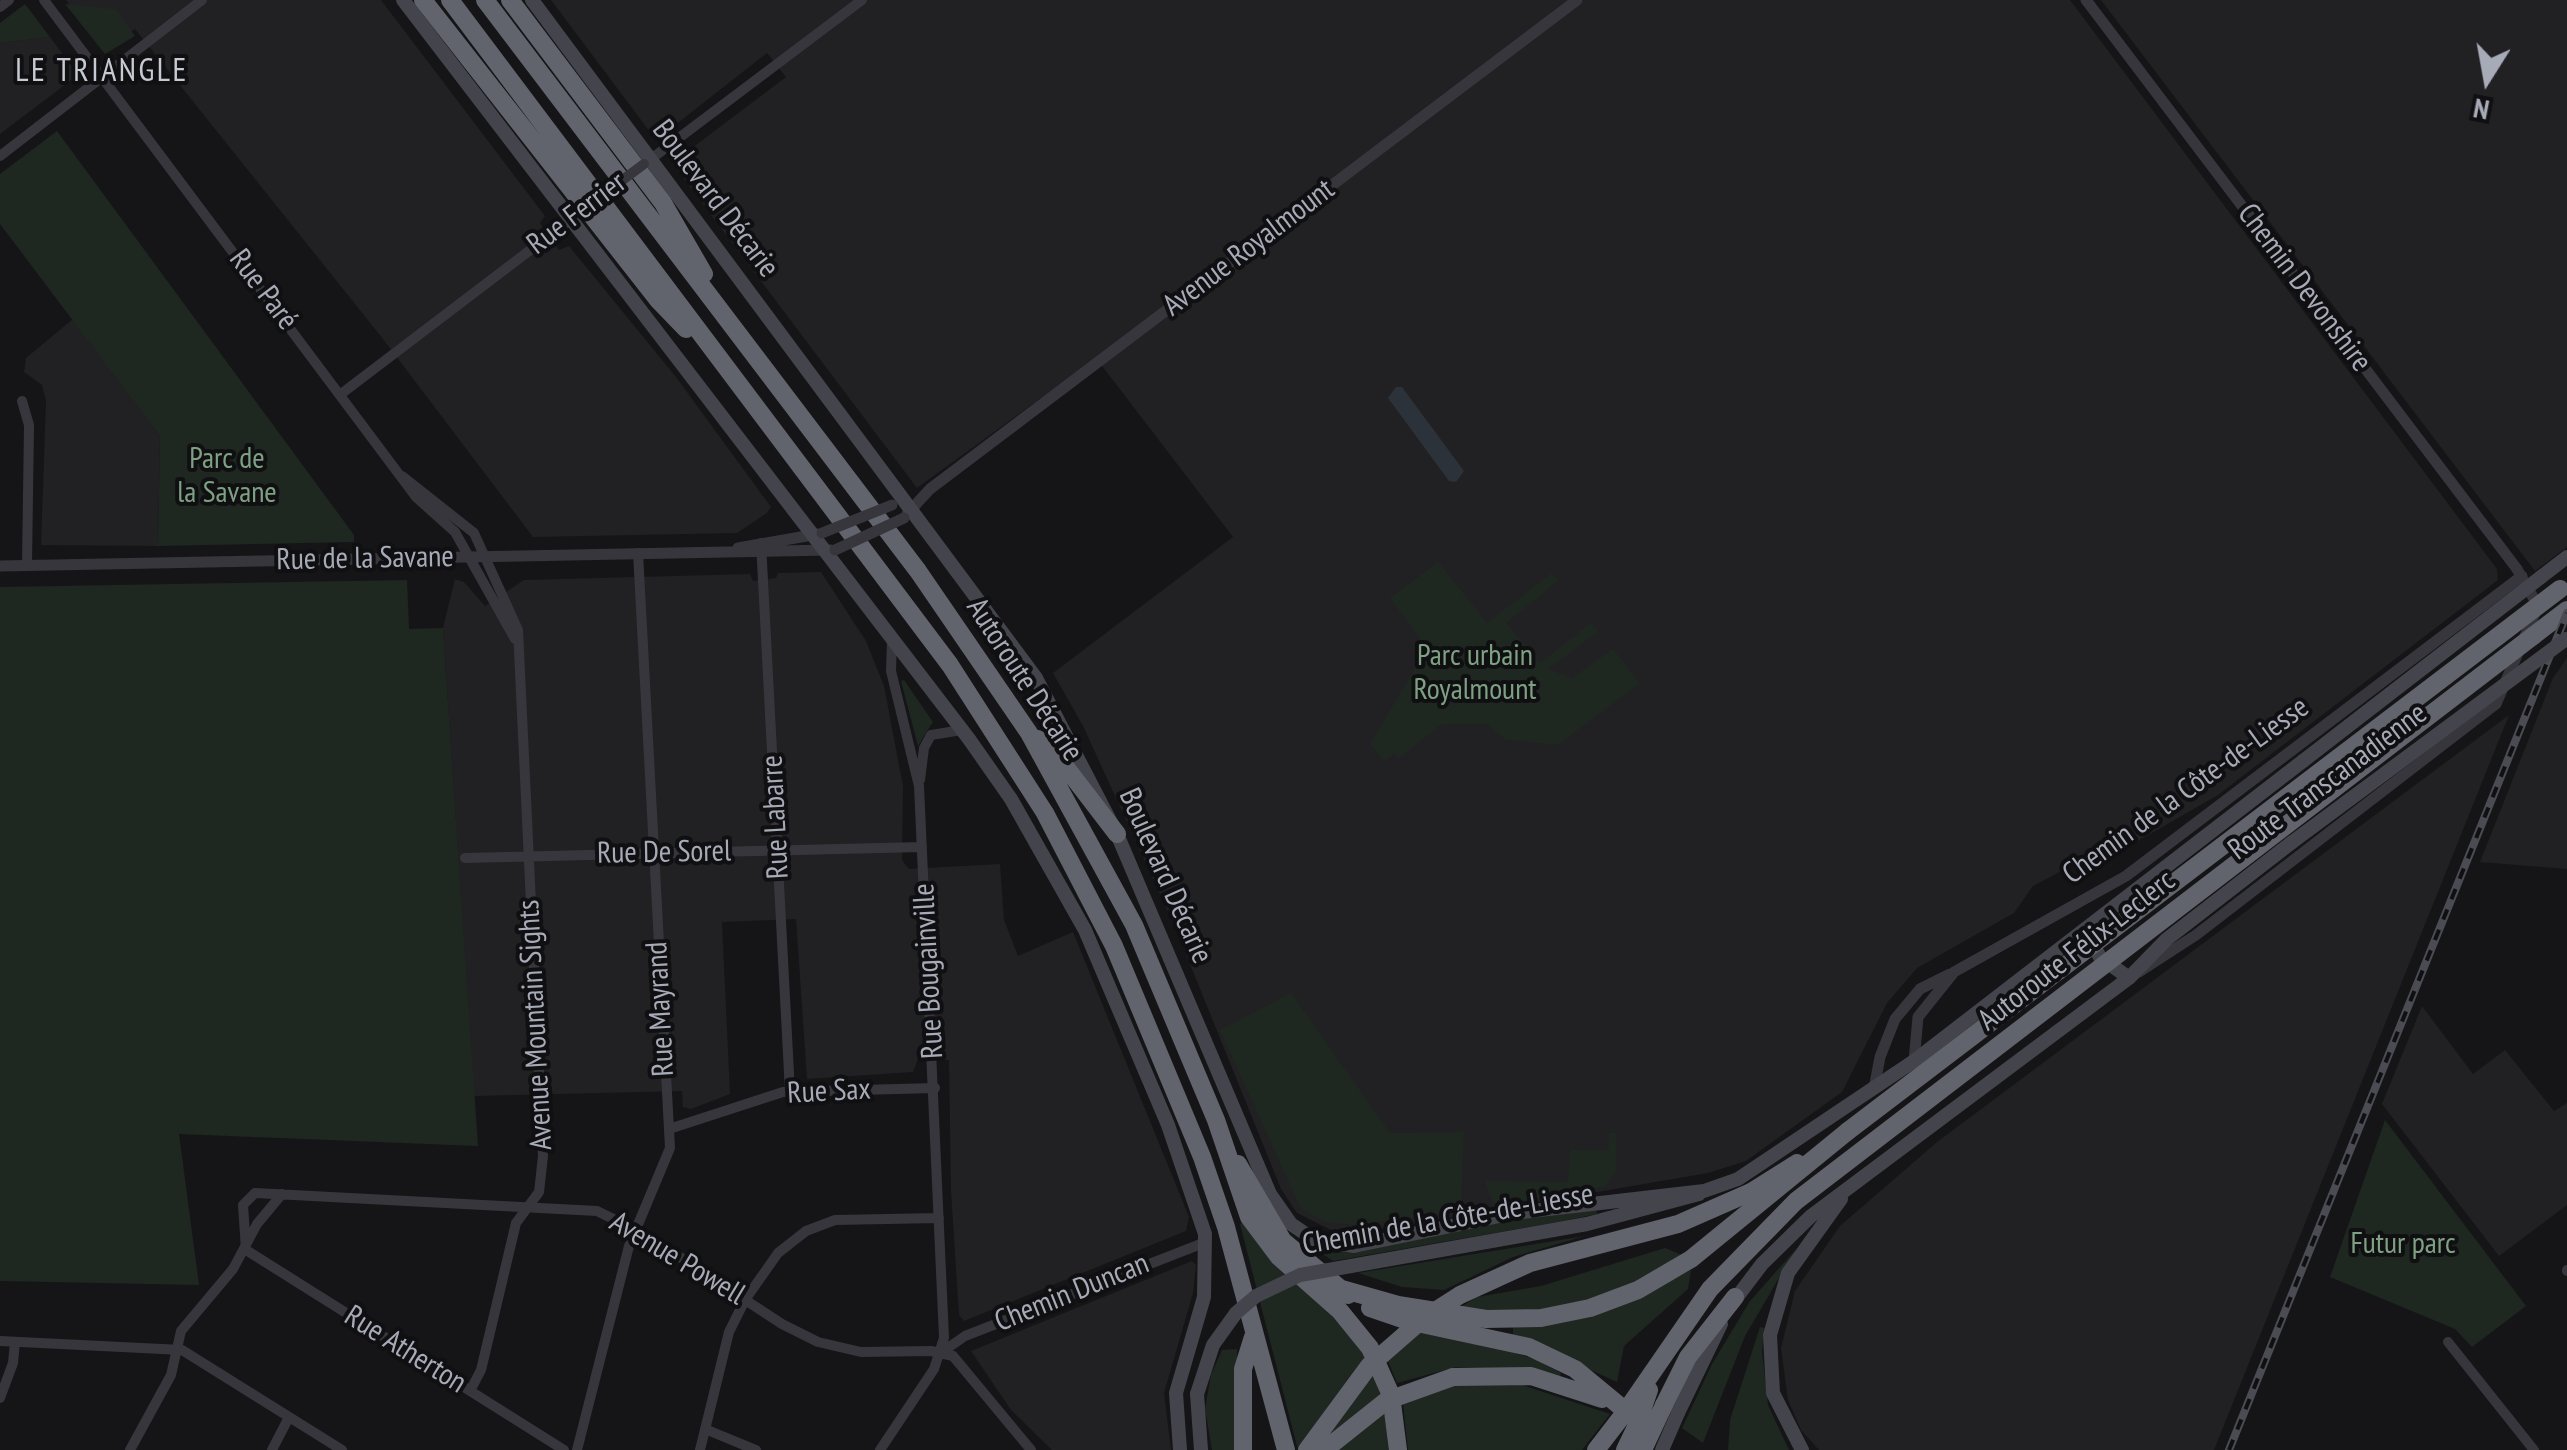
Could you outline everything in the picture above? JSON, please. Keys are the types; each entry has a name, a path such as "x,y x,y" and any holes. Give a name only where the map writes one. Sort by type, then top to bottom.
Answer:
{"highway":[{"path":"423,0 658,300 726,368"},
{"name":"Autoroute Décarie","path":"450,0 960,678 1054,829 1130,982 1202,1157 1226,1227 1286,1450"},
{"name":"Autoroute Décarie","path":"485,0 934,593 1029,733 1125,906 1216,1120 1240,1197 1262,1237 1340,1311 1370,1348 1391,1395 1398,1450"},
{"path":"510,0 663,203 739,336"},
{"name":"Autoroute Félix-Leclerc","path":"1848,1131 1985,1032 2567,584"},
{"name":"Autoroute Félix-Leclerc","path":"1656,1370 1724,1273 1796,1201 2567,610"},
{"path":"1029,733 1051,748 1117,834"},
{"path":"1216,1120 1275,1231 1338,1288 1391,1317 1528,1346 1576,1369 1621,1406 1531,1376 1452,1377 1386,1401 1326,1450"},
{"path":"1338,1288 1440,1313 1526,1320 1590,1308 1666,1275 1717,1241 1848,1131"},
{"path":"1307,1450 1333,1409 1369,1366 1424,1318 1460,1295 1530,1263 1696,1218 1750,1192 1848,1131"},
{"path":"1644,1450 1671,1409 1688,1358 1735,1297"},
{"path":"1243,1450 1243,1369 1253,1336"},
{"path":"1596,1450 1656,1370"},
{"path":"1625,1450 1656,1370"}],"main road":[{"path":"403,0 829,550 962,730 1011,799 1096,954 1189,1178 1206,1242 1204,1297 1176,1392 1180,1450"},
{"name":"Boulevard Décarie","path":"532,0 647,161 1038,680 1117,834 1270,1194 1283,1216 1302,1233 1326,1244 1354,1246 1514,1213 1704,1191 1756,1170 1797,1142"},
{"name":"Route Transcanadienne","path":"2090,924 2567,558"},
{"name":"Route Transcanadienne","path":"2129,978 2168,940 2291,843 2567,638"},
{"path":"1735,1297 1792,1232 2129,978 2096,954 2090,924"},
{"name":"Chemin de la Côte-de-Liesse","path":"1797,1142 1914,1061 2090,924"},
{"path":"1914,1061 1936,1104 1950,1110"},
{"path":"1802,1450 1784,1420 1771,1386 1772,1324 1792,1267 1846,1190"},
{"name":"Chemin de la Côte-de-Liesse","path":"1201,1450 1197,1394 1213,1345 1246,1304 1289,1278 1588,1224 1684,1202 1704,1191"},
{"path":"1662,1450 1671,1409"}],"street":[{"path":"0,7 9,0"},
{"path":"44,0 102,76"},
{"path":"0,156 202,0"},
{"name":"Rue Ferrier","path":"341,394 862,0"},
{"name":"Avenue Royalmount","path":"909,504 1577,0"},
{"name":"Chemin Devonshire","path":"2086,0 2522,576"},
{"name":"Rue Paré","path":"102,76 402,476"},
{"path":"22,401 30,425 26,565"},
{"name":"Avenue Mountain Sights","path":"402,476 470,529 517,623 543,1156 538,1192 516,1223 481,1370 470,1391"},
{"name":"Avenue Mountain Sights","path":"402,476 416,498 454,532 517,644"},
{"name":"Rue de la Savane","path":"761,548 909,504"},
{"name":"Rue de la Savane","path":"0,566 761,548 829,550 871,537 909,504"},
{"name":"Rue Labarre","path":"761,548 790,1092"},
{"name":"Rue Mayrand","path":"576,1450 636,1229 667,1162 669,1129 638,552"},
{"path":"2129,978 2176,950 2503,696 2536,613 2536,600 2522,576"},
{"name":"Chemin de la Côte-de-Liesse","path":"1914,1061 1918,1017 1954,972 2126,876 2522,576"},
{"name":"Rue Bougainville","path":"892,640 891,671 919,786 935,1088 944,1330 941,1352"},
{"path":"2378,686 2430,755"},
{"name":"Rue Bougainville","path":"919,786 928,739 938,731 962,730"},
{"name":"Rue De Sorel","path":"465,858 922,847"},
{"path":"1874,1090 1880,1058 1894,1020 1920,989 1954,972"},
{"name":"Rue Sax","path":"669,1129 790,1092 935,1088"},
{"name":"Avenue Powell","path":"246,1250 245,1199 254,1193 590,1210 636,1229 792,1330 830,1346 875,1353 941,1352"},
{"path":"130,1450 167,1384 181,1331 246,1250 260,1220 282,1194"},
{"path":"700,1450 727,1340 745,1300 778,1253 816,1226 854,1218 939,1218"},
{"name":"Chemin Duncan","path":"941,1352 965,1336 1206,1242"},
{"name":"Rue Atherton","path":"246,1250 564,1450"},
{"path":"0,1342 176,1348 342,1450"},
{"path":"0,1398 13,1363 14,1342"},
{"path":"2448,1342 2534,1450"},
{"path":"880,1450 941,1352 960,1361 1030,1450"},
{"path":"272,1450 289,1416"},
{"path":"705,1429 756,1450"}],"shaded area":[{"path":"66,0 381,0 545,216 540,223 559,250 569,246 676,377 771,507 767,513 737,533 533,537 383,339 135,29 103,49"},
{"path":"551,0 2070,0 2497,569 2498,580 2218,795 2091,868 2082,860 2033,886 2014,913 1917,968 1887,1003 1842,1092 1746,1161 1708,1173 1359,1233 1331,1230 1297,1213 1281,1189 1175,927 1083,726 1053,673 1233,537 1096,358 917,488 672,163 786,77 767,53 656,140"},
{"path":"2101,0 2567,0 2567,547 2535,571"},
{"path":"50,37 78,75 0,134 0,43"},
{"path":"73,319 160,436 158,546 41,545 46,401 42,385 24,372 26,358"},
{"path":"1396,387 1402,387 1464,471 1456,482 1449,481 1388,398"},
{"path":"821,572 866,641 884,686 903,786 902,860 909,869 1000,864 1004,920 1018,956 1073,932 1189,1217 1186,1231 964,1321 959,1315 951,1191 949,1060 918,1059 913,1072 807,1079 796,919 722,922 730,1094 691,1109 683,1107 682,1091 474,1096 443,628 455,579 464,582 485,606 524,580 750,574 753,581 776,578 778,573"},
{"path":"2567,658 2567,869 2480,862 2553,678"},
{"path":"2509,715 2214,1450 1819,1450 1801,1430 1788,1400 1781,1348 1795,1291 1840,1226 1937,1142"},
{"path":"2422,1006 2473,1074 2505,1050 2554,1111 2567,1103 2567,1205 2499,1256 2382,1104"},
{"path":"1192,1261 1196,1265 1193,1293 1164,1393 1171,1450 1052,1450 1011,1410 971,1351"}],"green space":[{"path":"25,4 50,37 0,43 0,23"},
{"path":"65,4 116,9 135,36 105,54"},
{"name":"Parc de la Savane","path":"57,131 354,535 354,542 158,546 160,436 0,224 0,174"},
{"name":"Parc urbain Royalmount","path":"1438,562 1487,623 1552,573 1558,581 1506,623 1540,663 1591,623 1598,632 1548,669 1572,678 1613,649 1640,683 1558,745 1506,740 1487,724 1442,724 1398,759 1394,754 1384,761 1370,744 1427,648 1390,598"},
{"path":"407,580 409,629 443,628 478,1146 179,1134 199,1285 0,1281 0,587"},
{"path":"901,681 933,722 918,746"},
{"path":"1291,993 1390,1133 1464,1132 1461,1211 1354,1225 1323,1221 1301,1209 1220,1030"},
{"name":"Futur parc","path":"2385,1120 2526,1306 2472,1347 2455,1329 2330,1277"},
{"path":"1609,1133 1616,1133 1616,1171 1605,1187 1496,1205 1491,1199 1485,1181 1568,1182 1570,1150 1608,1150"},
{"path":"1596,1210 1597,1214 1563,1221 1333,1261 1323,1254 1324,1250 1359,1252 1507,1221"},
{"path":"1245,1221 1367,1354 1381,1386 1391,1450 1298,1450 1240,1224"},
{"path":"1585,1236 1513,1257 1444,1290 1402,1287 1358,1273"},
{"path":"1665,1248 1682,1255 1643,1281 1585,1303 1522,1313 1454,1311 1477,1297 1541,1286"},
{"path":"1796,1249 1745,1336 1703,1443 1682,1428 1712,1364 1750,1301"},
{"path":"1691,1270 1688,1289 1624,1346 1617,1382 1513,1335 1513,1327 1562,1323 1626,1304"},
{"path":"1760,1327 1764,1328 1762,1352 1768,1405 1789,1450 1728,1450 1730,1420"},
{"path":"1422,1331 1486,1344 1537,1360 1561,1373 1560,1377 1517,1369 1456,1367 1397,1383 1388,1361"},
{"path":"1237,1349 1237,1450 1212,1450 1205,1409 1211,1375 1222,1350"},
{"path":"1513,1382 1610,1414 1582,1450 1408,1450 1403,1403 1460,1384"}],"railway":[{"path":"2229,1450 2567,613"}],"district":[{"name":"LE TRIANGLE","path":"102,72"}]}
